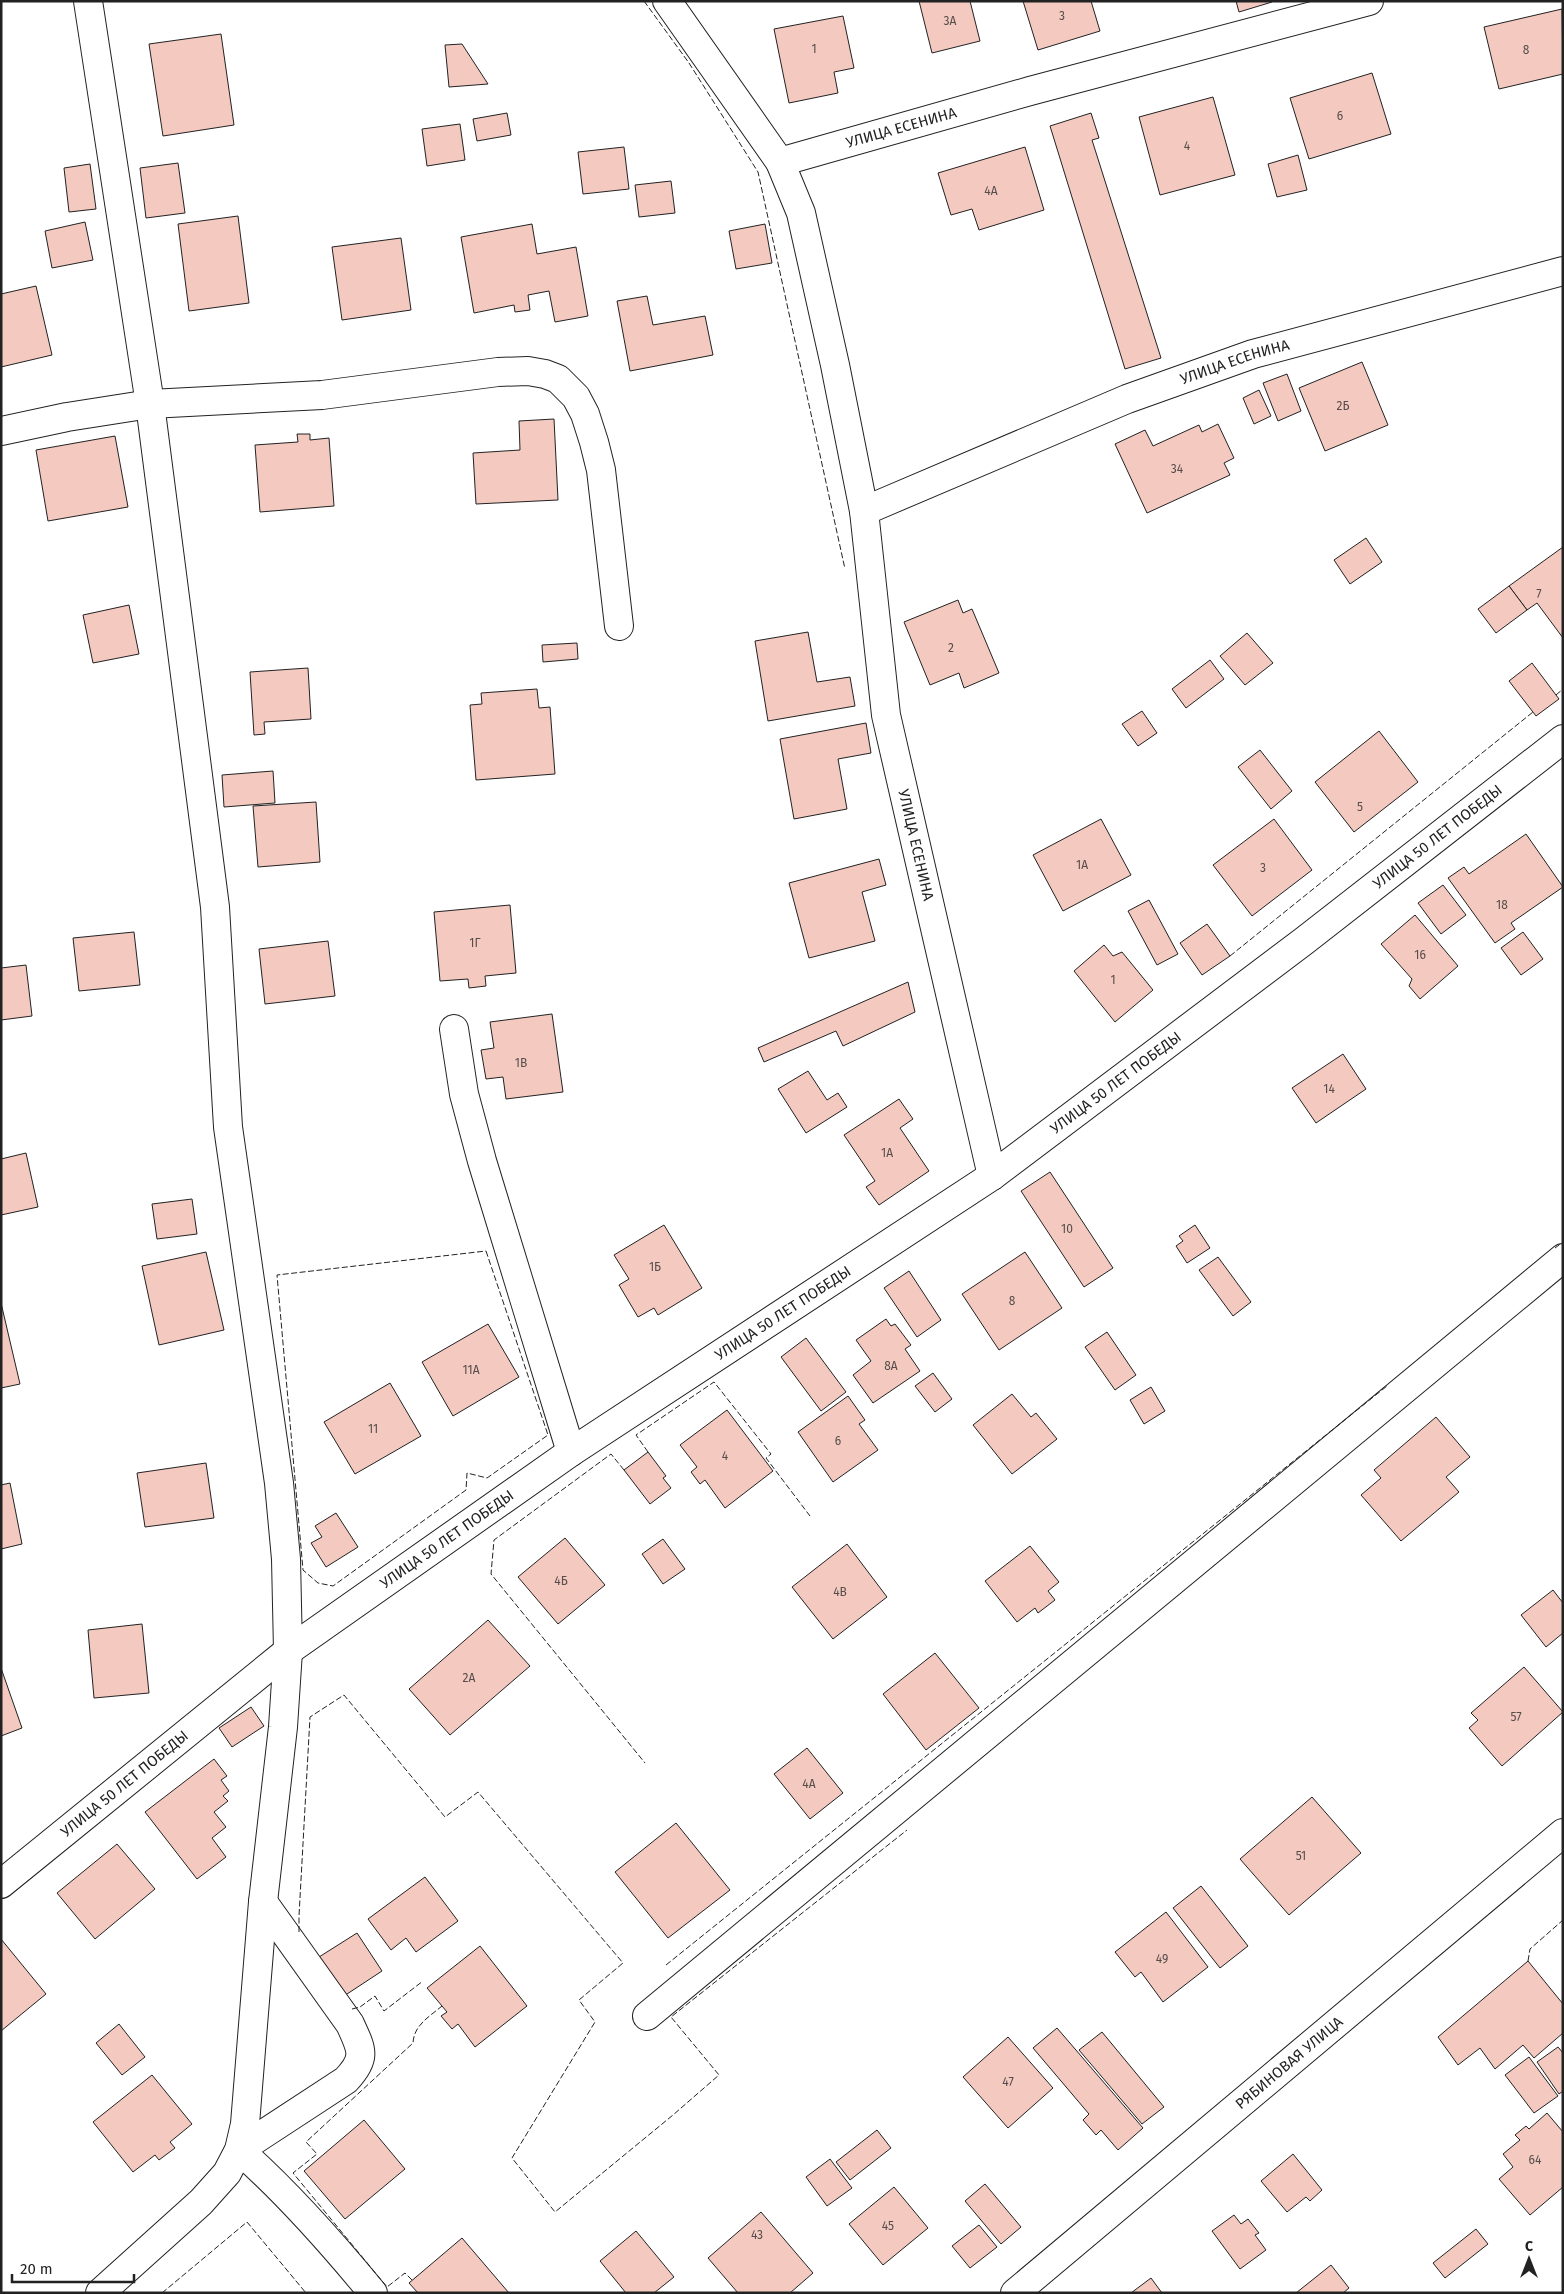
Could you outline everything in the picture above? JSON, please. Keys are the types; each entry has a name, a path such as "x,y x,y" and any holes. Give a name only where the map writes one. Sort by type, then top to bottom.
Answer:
{"street":[{"path":"88,1 150,404 215,907 228,1127 279,1483 286,1559 288,1651 284,1727 263,1902 245,2124 239,2150 227,2173 201,2202 100,2293"},
{"path":"667,1 780,162"},
{"name":"УЛИЦА ЕСЕНИНА","path":"992,1176 886,715 864,510 835,365 803,222 780,162 1030,91 1369,1"},
{"name":"УЛИЦА ЕСЕНИНА","path":"864,510 1127,399 1253,354 1563,271"},
{"path":"1,431 67,416 150,404 322,395 498,372 528,371 545,374 558,379 576,397 585,414 602,470 619,626"},
{"name":"УЛИЦА 50 ЛЕТ ПОБЕДЫ","path":"1,1884 288,1651 570,1452 992,1176 1304,941 1563,739"},
{"path":"454,1029 464,1094 482,1161 570,1452"},
{"path":"647,2016 1563,1258"},
{"name":"РЯБИНОВАЯ УЛИЦА","path":"1015,2293 1563,1833"},
{"path":"239,2150 346,2080 358,2067 360,2060 358,2044 350,2024 263,1902"},
{"path":"239,2150 265,2173 329,2240 373,2293"}],"building":[{"path":"919,1 970,1 980,41 932,53"},
{"path":"1023,1 1091,1 1100,31 1038,50"},
{"path":"1236,1 1272,1 1272,2 1239,12"},
{"path":"1562,9 1563,74 1499,89 1484,27"},
{"path":"843,16 854,68 834,72 838,93 789,103 774,29"},
{"path":"221,34 234,125 163,136 149,44"},
{"path":"462,44 488,84 449,87 445,45"},
{"path":"1372,73 1391,134 1309,159 1290,98"},
{"path":"1213,97 1235,175 1160,195 1139,117"},
{"path":"507,113 511,135 477,141 473,119"},
{"path":"1091,113 1099,138 1092,140 1161,358 1125,369 1050,126"},
{"path":"460,124 465,160 427,166 422,129"},
{"path":"624,147 629,189 583,194 578,152"},
{"path":"1025,147 1044,210 979,230 972,209 951,215 938,173"},
{"path":"1298,155 1307,190 1277,197 1268,164"},
{"path":"178,163 185,213 146,218 140,168"},
{"path":"90,164 96,209 69,212 64,168"},
{"path":"671,181 675,213 639,217 635,185"},
{"path":"238,216 249,303 189,311 178,224"},
{"path":"85,222 93,260 52,268 45,231"},
{"path":"532,224 537,254 576,247 588,316 555,322 549,291 528,295 530,310 515,312 514,305 474,313 461,237"},
{"path":"765,224 772,263 736,269 729,231"},
{"path":"401,238 411,310 342,320 332,247"},
{"path":"36,286 52,355 1,367 1,294"},
{"path":"647,296 653,325 705,316 713,355 630,371 617,301"},
{"path":"1362,362 1388,425 1325,451 1299,388"},
{"path":"1287,374 1301,411 1278,421 1263,383"},
{"path":"1259,390 1271,416 1254,424 1243,398"},
{"path":"554,419 558,500 476,504 473,453 520,450 519,421"},
{"path":"1218,424 1234,458 1224,463 1230,475 1147,513 1115,444 1145,430 1153,446 1199,425 1202,432"},
{"path":"297,434 310,434 310,440 329,438 334,506 260,512 255,445 298,442"},
{"path":"115,436 128,507 48,521 36,450"},
{"path":"1366,538 1382,562 1350,584 1334,560"},
{"path":"1563,547 1563,638 1537,603 1527,610 1509,586"},
{"path":"1509,586 1527,610 1496,633 1478,609"},
{"path":"958,600 963,613 972,609 999,673 964,688 959,673 930,685 904,622"},
{"path":"129,605 139,654 93,663 83,615"},
{"path":"808,632 817,682 850,677 855,706 768,721 755,641"},
{"path":"1247,633 1273,663 1245,685 1220,656"},
{"path":"577,643 578,659 543,662 542,645"},
{"path":"1210,660 1224,679 1186,708 1172,689"},
{"path":"1532,663 1559,699 1536,716 1509,681"},
{"path":"308,668 311,719 264,722 265,734 254,735 250,672"},
{"path":"537,689 539,708 550,707 555,774 476,780 470,705 482,704 481,693"},
{"path":"1142,711 1157,733 1138,746 1122,724"},
{"path":"866,723 871,753 838,759 847,809 794,819 780,739"},
{"path":"1379,731 1418,782 1354,832 1315,782"},
{"path":"1260,750 1292,791 1271,809 1238,767"},
{"path":"273,771 275,803 224,807 222,775"},
{"path":"316,802 320,862 258,867 253,806"},
{"path":"1101,819 1131,875 1063,911 1033,855"},
{"path":"1274,819 1312,870 1252,916 1213,865"},
{"path":"1526,834 1563,887 1511,923 1515,929 1495,943 1448,878 1464,867 1469,874"},
{"path":"879,859 886,885 862,892 875,941 809,958 789,883"},
{"path":"1443,885 1466,915 1441,934 1418,903"},
{"path":"1149,900 1178,954 1157,965 1128,911"},
{"path":"510,905 516,973 485,976 486,986 469,988 468,979 440,981 434,912"},
{"path":"1415,915 1458,966 1420,999 1409,986 1412,979 1381,944"},
{"path":"1207,924 1230,956 1202,975 1180,943"},
{"path":"134,932 140,985 79,991 73,938"},
{"path":"1523,932 1543,959 1521,975 1501,948"},
{"path":"328,941 335,996 265,1004 259,949"},
{"path":"1104,945 1113,956 1122,952 1153,990 1115,1022 1074,971"},
{"path":"26,965 32,1016 1,1020 1,968"},
{"path":"908,982 915,1012 843,1046 836,1031 764,1062 758,1048"},
{"path":"552,1014 563,1092 506,1099 503,1077 486,1079 481,1050 494,1048 490,1022"},
{"path":"1343,1054 1366,1089 1316,1123 1292,1088"},
{"path":"808,1071 827,1100 838,1093 847,1107 806,1133 778,1089"},
{"path":"899,1099 913,1119 900,1128 929,1171 879,1205 866,1187 875,1181 844,1135"},
{"path":"26,1153 38,1207 1,1215 1,1159"},
{"path":"1050,1172 1113,1268 1084,1287 1021,1191"},
{"path":"192,1199 197,1234 157,1239 152,1204"},
{"path":"664,1225 702,1288 658,1315 654,1308 638,1317 619,1285 629,1279 614,1255"},
{"path":"1195,1225 1210,1248 1187,1263 1176,1246 1183,1241 1179,1236"},
{"path":"206,1252 224,1330 159,1345 142,1266"},
{"path":"1025,1252 1062,1308 999,1350 962,1294"},
{"path":"1218,1257 1251,1302 1233,1316 1199,1270"},
{"path":"909,1271 941,1320 917,1337 884,1288"},
{"path":"1,1303 20,1384 1,1388"},
{"path":"886,1319 891,1326 895,1324 911,1345 905,1349 920,1371 873,1403 853,1375 871,1361 856,1340"},
{"path":"488,1324 519,1377 453,1416 422,1362"},
{"path":"1107,1332 1136,1375 1115,1390 1085,1347"},
{"path":"806,1338 846,1392 821,1411 781,1357"},
{"path":"933,1373 952,1399 935,1412 915,1386"},
{"path":"390,1383 421,1436 355,1474 324,1422"},
{"path":"1151,1387 1165,1411 1144,1424 1130,1400"},
{"path":"1012,1394 1031,1417 1036,1413 1057,1439 1012,1474 973,1425"},
{"path":"848,1396 865,1420 859,1424 878,1450 833,1482 798,1432"},
{"path":"727,1410 773,1471 725,1508 705,1480 700,1484 691,1472 697,1467 680,1445"},
{"path":"1436,1417 1470,1457 1446,1477 1459,1492 1401,1541 1361,1495 1381,1478 1374,1470"},
{"path":"648,1452 666,1476 663,1478 671,1488 650,1504 624,1470"},
{"path":"206,1463 214,1518 145,1527 137,1473"},
{"path":"10,1483 22,1544 1,1549 1,1485"},
{"path":"336,1513 358,1547 326,1567 311,1543 322,1537 315,1526"},
{"path":"565,1538 605,1585 558,1624 518,1577"},
{"path":"663,1539 685,1569 663,1584 642,1554"},
{"path":"847,1544 887,1597 833,1639 792,1587"},
{"path":"1030,1546 1059,1582 1048,1591 1055,1600 1038,1613 1035,1608 1017,1622 985,1581"},
{"path":"1553,1590 1563,1603 1563,1633 1546,1647 1521,1615"},
{"path":"488,1620 530,1666 450,1735 409,1689"},
{"path":"142,1624 149,1693 94,1698 88,1630"},
{"path":"935,1653 979,1708 926,1750 883,1694"},
{"path":"1524,1667 1563,1712 1502,1766 1469,1728 1478,1720 1471,1713"},
{"path":"1,1668 22,1728 1,1736"},
{"path":"251,1707 264,1726 232,1747 219,1728"},
{"path":"807,1748 843,1793 810,1819 774,1774"},
{"path":"214,1759 227,1776 221,1780 229,1791 223,1796 228,1801 214,1812 226,1827 212,1838 226,1857 197,1879 145,1812"},
{"path":"1312,1797 1361,1853 1289,1915 1240,1859"},
{"path":"676,1823 730,1890 668,1938 615,1872"},
{"path":"117,1844 155,1889 95,1939 57,1893"},
{"path":"425,1877 458,1921 416,1952 406,1938 391,1950 368,1919"},
{"path":"1201,1886 1248,1946 1220,1968 1173,1908"},
{"path":"1166,1912 1208,1967 1163,2002 1141,1972 1135,1977 1115,1952"},
{"path":"357,1933 382,1971 344,1996 319,1957"},
{"path":"1,1939 46,1994 1,2031"},
{"path":"480,1946 527,2006 475,2047 458,2024 452,2029 441,2016 447,2012 427,1988"},
{"path":"1528,1961 1563,2004 1563,2033 1534,2058 1523,2045 1495,2069 1480,2048 1458,2065 1438,2037"},
{"path":"119,2024 145,2057 122,2075 96,2043"},
{"path":"1057,2028 1143,2128 1118,2150 1101,2130 1096,2135 1083,2120 1089,2114 1033,2048"},
{"path":"1102,2032 1164,2107 1142,2124 1079,2050"},
{"path":"1008,2037 1053,2088 1008,2128 963,2077"},
{"path":"1558,2047 1563,2053 1563,2091 1559,2094 1537,2062"},
{"path":"1529,2057 1558,2096 1534,2113 1505,2075"},
{"path":"152,2075 192,2124 170,2142 175,2148 159,2160 155,2155 133,2172 93,2122"},
{"path":"1547,2113 1563,2132 1563,2187 1530,2215 1499,2179 1513,2167 1503,2154 1520,2140 1515,2135 1526,2126 1529,2129"},
{"path":"364,2120 405,2169 345,2219 304,2171"},
{"path":"877,2130 891,2148 850,2180 836,2162"},
{"path":"1293,2154 1322,2190 1310,2201 1306,2197 1287,2212 1261,2181"},
{"path":"830,2159 852,2188 827,2206 806,2177"},
{"path":"985,2184 1021,2227 1001,2244 965,2201"},
{"path":"894,2187 928,2228 883,2265 849,2224"},
{"path":"761,2212 813,2273 790,2293 738,2293 708,2258"},
{"path":"1234,2215 1241,2224 1248,2219 1259,2233 1255,2235 1266,2250 1240,2269 1212,2231"},
{"path":"979,2225 997,2247 970,2268 952,2246"},
{"path":"1476,2229 1488,2244 1445,2278 1433,2263"},
{"path":"636,2231 674,2277 654,2293 626,2293 600,2261"},
{"path":"462,2238 509,2293 418,2293 409,2283"},
{"path":"1331,2265 1349,2288 1343,2293 1296,2293"},
{"path":"1151,2278 1162,2293 1131,2293"}],"fence":[{"path":"644,1 689,63 758,172 845,569"},
{"path":"1556,695 1563,689"},
{"path":"1230,956 1533,712"},
{"path":"1555,1248 1563,1242"},
{"path":"486,1251 548,1435 487,1478 467,1473 466,1490 333,1586 318,1583 303,1570 277,1275 486,1251"},
{"path":"648,1452 636,1435 714,1382 771,1454 766,1458 810,1516"},
{"path":"666,1965 1387,1386"},
{"path":"624,1470 611,1454 494,1540 491,1574 645,1763"},
{"path":"299,1932 310,1717 344,1695 445,1817 478,1792 623,1963 579,2000 595,2022 512,2158 555,2212 719,2075 671,2017 907,1830"},
{"path":"1528,1961 1530,1949 1563,1920"},
{"path":"352,2009 360,2007 375,1996 384,2011 423,1981"},
{"path":"412,2280 405,2273 387,2287 293,2173 317,2154 306,2142 413,2043 419,2026 442,2006"},
{"path":"162,2293 247,2222 306,2293"}]}
